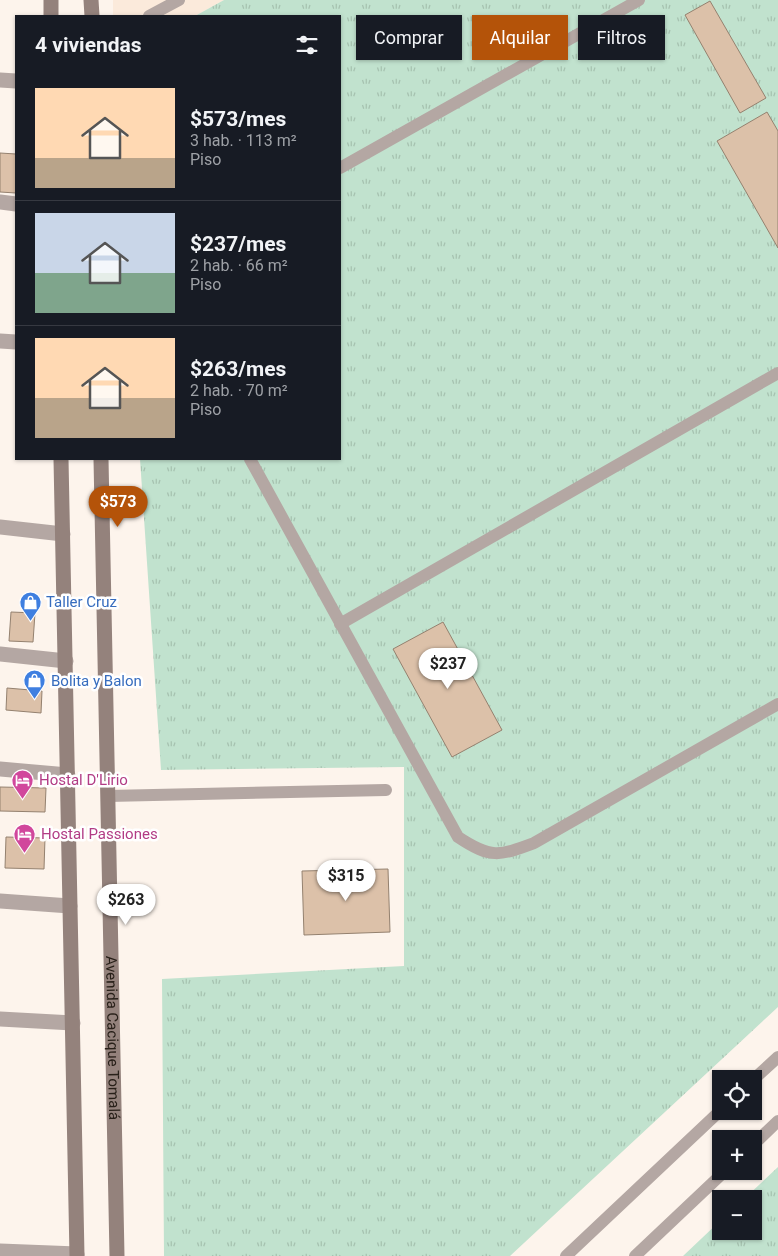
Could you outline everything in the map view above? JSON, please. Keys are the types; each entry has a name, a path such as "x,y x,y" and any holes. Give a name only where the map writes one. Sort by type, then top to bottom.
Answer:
{"main road":[{"path":"50,0 51,15"},
{"path":"91,0 92,15"},
{"path":"62,460 77,1255"},
{"name":"Avenida Cacique Tomalá","path":"101,460 117,1256"}],"street":[{"path":"0,80 15,81"},
{"path":"0,202 15,204"},
{"path":"0,341 15,342"},
{"path":"0,527 64,534"},
{"path":"0,654 66,661"},
{"path":"0,769 68,775"},
{"path":"0,901 70,906"},
{"path":"0,1019 72,1024"},
{"path":"0,1251 77,1255"}],"lane":[{"path":"151,15 179,0"},
{"path":"341,167 639,0"},
{"path":"340,624 778,373"},
{"path":"251,460 458,837 488,854 506,853 534,843 778,704"},
{"path":"108,796 386,790"},
{"path":"762,1072 778,1057"},
{"path":"566,1256 712,1118"},
{"path":"762,1136 778,1121"},
{"path":"635,1256 715,1180"}],"shaded area":[{"path":"113,0 224,0 197,15 113,15"}],"green space":[{"path":"224,0 778,0 778,1007 510,1256 164,1256 162,979 404,966 404,767 161,770 140,460 341,460 341,15 197,15"},
{"path":"778,1167 778,1256 683,1256 712,1229 712,1240 762,1240 762,1190 754,1190"}],"building":[{"path":"710,1 766,98 740,113 685,15"},
{"path":"767,112 778,131 778,248 717,141"},
{"path":"0,153 15,154 15,193 0,192"},
{"path":"11,612 35,613 33,642 9,641"},
{"path":"443,622 502,730 452,757 393,649"},
{"path":"7,688 42,691 41,713 6,710"},
{"name":"Hostal D'Lirio","path":"0,787 46,788 45,812 0,811"},
{"name":"Hostal Passiones","path":"6,837 45,838 44,869 5,868"},
{"path":"388,869 390,932 304,935 302,871"}],"place":[{"name":"Taller Cruz","path":"30,621"},
{"name":"Bolita y Balon","path":"35,700"},
{"name":"Hostal D'Lirio","path":"23,799"},
{"name":"Hostal Passiones","path":"25,853"}]}
